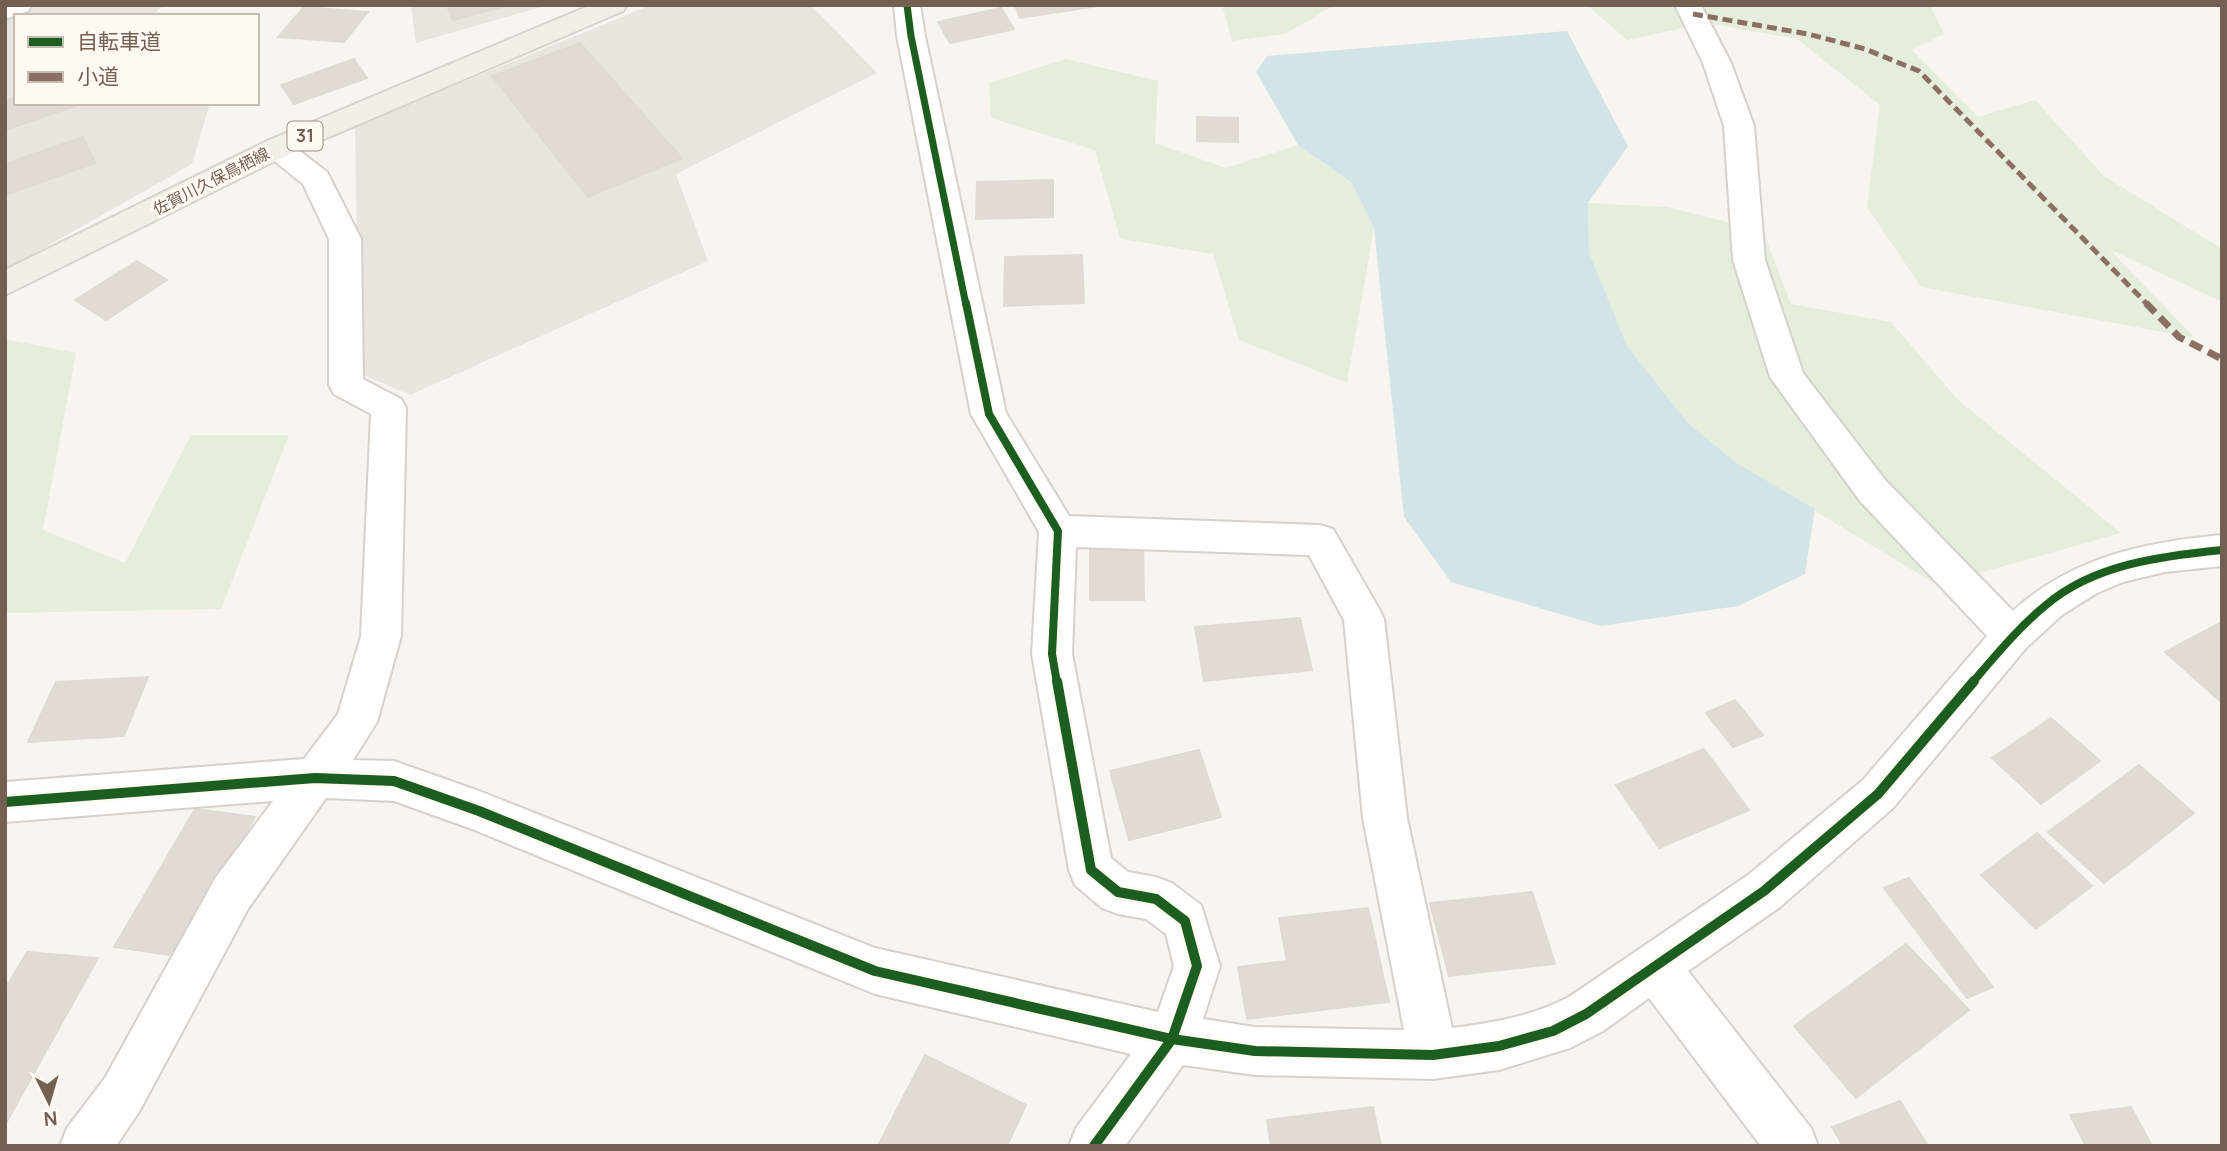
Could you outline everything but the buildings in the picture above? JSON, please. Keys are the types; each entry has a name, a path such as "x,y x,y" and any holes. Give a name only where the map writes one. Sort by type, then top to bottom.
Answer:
{"main road":[{"name":"佐賀川久保鳥栖線","path":"5,284 277,148 614,5"}],"street":[{"path":"5,11 19,5"},
{"path":"907,5 911,36 989,414 1058,531 1052,654 1091,870 1118,892 1156,899 1185,921 1197,966 1172,1038 1094,1146"},
{"path":"1688,5 1717,63 1739,126 1749,260 1787,377 1873,491 2012,636"},
{"path":"85,1146 122,1095 232,893 356,722 381,636 389,408 346,385 345,239 316,179 277,148"},
{"path":"1058,531 1320,540 1364,619 1385,818 1433,1055"},
{"path":"5,802 315,778 394,781 479,811 875,971 1172,1038 1255,1051 1433,1055 1499,1046 1553,1031 1586,1014 1764,891 1878,794 2012,636 2048,603 2094,577 2117,568 2165,556 2222,550"},
{"path":"1654,966 1793,1146"}],"shaded area":[{"path":"5,5 164,5 154,14 14,14 14,105 209,105 192,164 5,270"},
{"path":"411,5 548,5 416,43"},
{"path":"651,5 811,5 877,73 676,174 708,261 410,395 359,373 355,126"},
{"path":"1567,31 1628,146 1588,203 1589,252 1627,346 1688,423 1738,464 1815,509 1805,574 1738,606 1601,626 1451,582 1404,517 1374,228 1351,182 1298,145 1256,72 1267,56"}],"green space":[{"path":"1222,5 1335,5 1285,34 1232,41"},
{"path":"1587,5 1930,5 1944,34 1912,50 1978,117 2035,100 2104,176 2222,249 2222,302 2109,249 2195,338 1921,287 1867,207 1880,105 1797,39 1706,23 1627,40"},
{"path":"1066,59 1158,81 1155,143 1226,168 1298,145 1351,182 1374,228 1347,383 1239,340 1213,254 1120,239 1095,150 991,118 989,83"},
{"path":"1588,203 1667,207 1763,231 1791,304 1891,322 1957,399 2121,533 1937,585 1738,464 1688,423 1627,346 1589,252"},
{"path":"5,339 76,353 43,530 125,563 191,435 289,435 221,609 5,613"}],"marked path":[{"path":"1693,14 1751,22 1837,41 1865,49 1919,71 2179,337 2222,359"}],"cycle path":[{"path":"907,5 911,36 989,414 1058,531 1052,654 1091,870 1118,892 1156,899 1185,921 1197,966 1172,1039 1094,1146"},
{"path":"5,802 315,778 394,781 479,811 875,971 1172,1039 1255,1051 1433,1055 1499,1046 1553,1031 1586,1014 1764,891 1878,794 2012,636 2048,603 2083,582 2117,568 2165,556 2222,550"}]}
